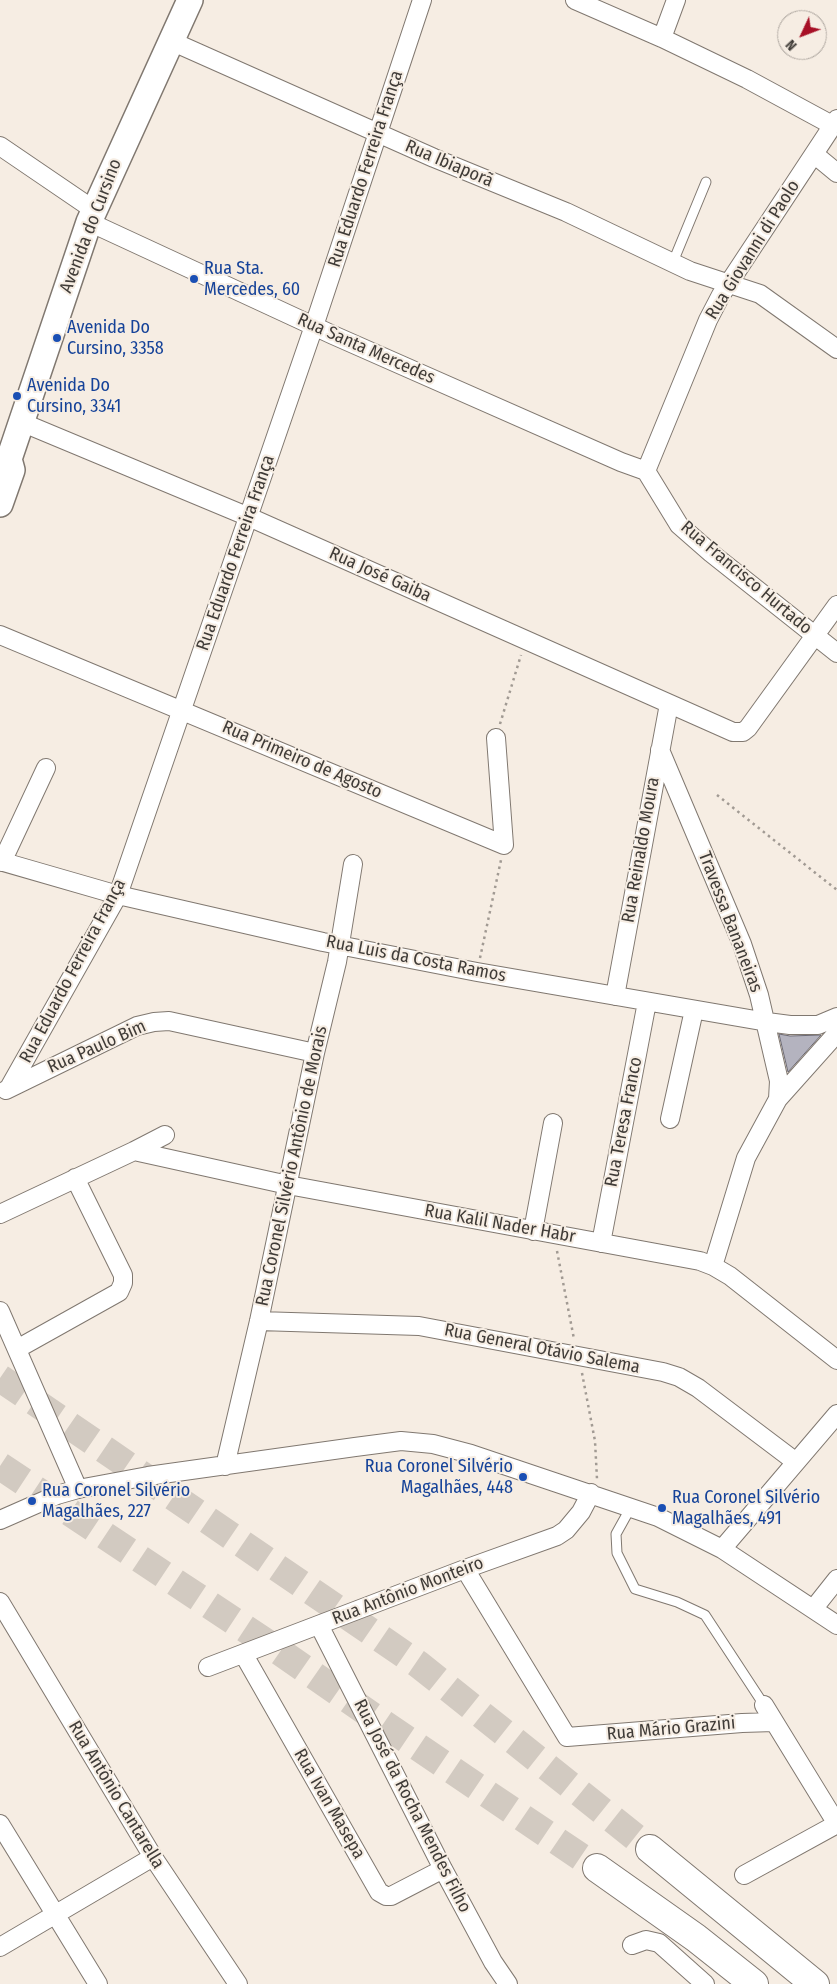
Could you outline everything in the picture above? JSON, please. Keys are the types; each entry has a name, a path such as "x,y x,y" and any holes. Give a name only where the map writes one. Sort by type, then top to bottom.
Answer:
{"highway":[{"path":"650,1849 805,1976 820,1974 835,1984"},
{"path":"597,1868 696,1938 754,1984"}],"main road":[{"name":"Avenida do Cursino","path":"0,504 12,470 6,453 22,422 92,216 190,0"}],"street":[{"name":"Rua Eduardo Ferreira França","path":"5,1090 118,895 314,326 422,0"},
{"path":"575,0 662,38 835,124"},
{"path":"662,38 676,0"},
{"name":"Rua Ibiaporã","path":"171,41 510,190 566,212 690,270 760,294 837,349"},
{"name":"Rua Giovanni di Paolo","path":"646,471 708,320 728,284 835,124"},
{"name":"Rua Santa Mercedes","path":"0,146 92,216 314,326 621,462 646,471"},
{"path":"814,154 837,174"},
{"name":"Rua José Gaiba","path":"22,422 248,516 738,733 748,728 814,635"},
{"name":"Rua Francisco Hurtado","path":"646,471 679,525 711,553 837,653"},
{"path":"814,635 837,605"},
{"name":"Rua Primeiro de Agosto","path":"0,635 504,845"},
{"name":"Rua Reinaldo Moura","path":"615,996 669,704"},
{"path":"496,738 504,845"},
{"name":"Travessa Bananeiras","path":"660,750 742,944 767,1022 779,1081 778,1099"},
{"path":"1,862 46,768"},
{"name":"Rua Luis da Costa Ramos","path":"1,862 118,895 340,946 477,972 790,1025 818,1025 837,1017"},
{"name":"Rua Coronel Silvério Antônio de Morais","path":"225,1466 259,1321 315,1053 340,946 353,864"},
{"name":"Rua Teresa Franco","path":"601,1243 647,1002"},
{"path":"670,1119 694,1010"},
{"name":"Rua Paulo Bim","path":"5,1090 137,1026 154,1022 169,1021 315,1053"},
{"path":"713,1266 746,1158 778,1099 837,1033"},
{"path":"534,1231 553,1123"},
{"path":"0,1214 166,1134"},
{"name":"Rua Kalil Nader Habr","path":"134,1151 288,1185 700,1261 730,1276 837,1360"},
{"path":"17,1348 119,1292 124,1284 123,1275 75,1178"},
{"path":"0,1311 78,1489"},
{"name":"Rua General Otávio Salema","path":"259,1321 420,1326 679,1377 698,1388 796,1462"},
{"path":"722,1550 837,1414"},
{"path":"0,1520 57,1495 78,1489 148,1476 355,1446 414,1441 471,1454 658,1517 722,1550 814,1608 837,1626"},
{"name":"Rua Antônio Monteiro","path":"208,1667 557,1536 566,1530 581,1512 591,1493"},
{"name":"Rua Mário Grazini","path":"465,1569 567,1737 742,1722 774,1722"},
{"path":"814,1608 837,1579"},
{"name":"Rua Antônio Cantarella","path":"0,1602 154,1857 238,1984"},
{"name":"Rua José da Rocha Mendes Filho","path":"319,1625 443,1869 493,1962 508,1984"},
{"name":"Rua Ivan Masepa","path":"244,1655 379,1892 390,1896 443,1869"},
{"path":"744,1875 837,1824 764,1705"},
{"path":"0,1824 98,1984"},
{"path":"0,1948 154,1857"},
{"path":"632,1945 646,1940 659,1943 674,1954 705,1984"}],"lane":[{"path":"673,262 706,182"},
{"path":"631,1508 616,1534 617,1554 635,1588 678,1602 705,1615 764,1705"}],"path":[{"path":"496,738 525,640"},
{"path":"717,795 837,890"},
{"path":"477,972 504,845"},
{"path":"554,1234 595,1441 597,1479 591,1493"}],"building":[{"path":"779,1034 790,1036 821,1035 788,1072"}],"tunnel":[{"path":"0,1378 418,1664 650,1849"},
{"path":"0,1466 279,1651 597,1868"}],"place":[{"name":"Rua Sta. Mercedes, 60","path":"194,279"},
{"name":"Avenida Do Cursino, 3358","path":"57,338"},
{"name":"Avenida Do Cursino, 3341","path":"17,396"},
{"name":"Rua Coronel Silvério Magalhães, 448","path":"523,1477"},
{"name":"Rua Coronel Silvério Magalhães, 227","path":"32,1501"},
{"name":"Rua Coronel Silvério Magalhães, 491","path":"662,1508"}]}
